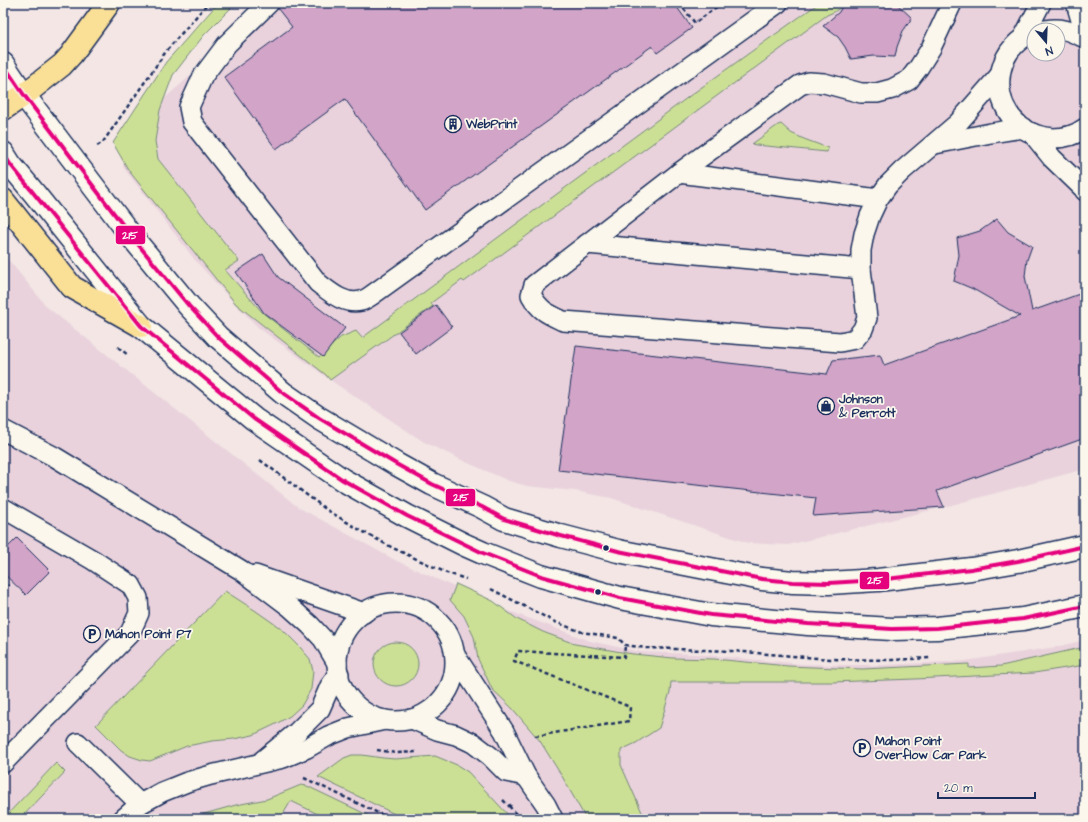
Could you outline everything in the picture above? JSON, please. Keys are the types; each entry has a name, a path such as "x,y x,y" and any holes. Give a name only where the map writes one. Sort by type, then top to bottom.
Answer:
{"highway":[{"path":"3,110 62,65 109,3"},
{"path":"3,200 72,287 141,326"}],"main road":[{"path":"3,64 24,95 132,237 189,306 218,337 283,393 319,418 432,484 504,519 618,551 762,579 793,582 829,583 878,580 971,569 1018,561 1085,546"},
{"path":"3,153 10,164 141,326 254,419 343,480 407,516 465,545 542,576 620,598 711,615 884,629 937,628 1023,619 1085,606"}],"lane":[{"path":"269,3 227,44 203,76 189,107 192,122 318,283 336,296 352,302 362,301 372,295 778,3"},
{"path":"952,3 931,48 909,80 892,89 877,94 861,93 824,83 809,82 800,85 679,173 534,285 531,295 537,305 548,314 563,321 840,342 855,338 863,329 867,318 861,269 861,250 864,234 878,199 888,184 958,123 1000,75"},
{"path":"1034,22 1040,3"},
{"path":"1076,3 1085,34"},
{"path":"1066,30 1072,31 1085,38"},
{"path":"1026,38 1012,48 1004,61 1000,75 1000,91 1004,107 1014,121 1028,131 1085,191"},
{"path":"934,144 991,133 1028,131 1043,137 1062,138 1079,132 1085,128"},
{"path":"679,173 878,199"},
{"path":"587,244 861,269"},
{"path":"3,430 55,457 241,570 290,607 310,625 323,639 338,669"},
{"path":"3,508 93,560 131,585 138,598 139,614 130,633 3,764"},
{"path":"241,570 308,592 364,613"},
{"path":"455,655 454,673 449,689 439,703 427,712 412,719 399,721 385,720 369,715 354,704 343,690 338,669 337,656 342,639 350,624 364,613 382,604 402,603 421,609 438,620 449,636 455,655 504,731 526,776 546,805 553,819"},
{"path":"258,765 297,732 320,709 338,669"},
{"path":"412,719 437,730 456,735 473,742 506,772 526,776"},
{"path":"123,819 140,804 162,792 187,782 283,758 308,748 328,736 348,728 385,720"},
{"path":"78,743 140,804"}],"path":[{"path":"75,162 102,142 167,50 208,3"},
{"path":"679,3 695,23 722,3"},
{"path":"3,17 7,22"},
{"path":"3,591 9,585"},
{"path":"302,777 391,819"},
{"path":"509,806 520,819"}],"shaded area":[{"path":"279,3 1085,3 1085,469 944,507 788,545 748,543 611,498 575,491 527,486 509,481 424,442 336,384 259,328 195,260 123,167 126,149 135,124 227,44"},
{"path":"3,253 47,307 298,507 395,560 498,607 590,641 641,652 695,654 802,664 884,665 965,661 1056,647 1085,640 1085,819 3,819"}],"green space":[{"path":"218,3 225,3 231,8 204,35 173,75 160,110 155,141 158,159 239,261 225,270 263,313 319,357 341,337 356,331 362,338 695,92 819,3 847,3 827,15 464,282 462,280 431,303 433,306 330,380 326,375 236,304 129,171 113,143 166,62"},
{"path":"781,124 791,133 828,148 827,152 752,144"},
{"path":"456,584 493,601 517,619 543,632 575,644 633,654 673,658 714,659 788,666 862,669 969,664 969,668 1001,666 1085,647 1085,665 1034,673 915,679 832,682 671,682 670,692 659,728 636,743 621,750 621,765 645,819 586,819 540,741 512,708 492,689 478,659 474,637 464,616 450,600"},
{"path":"225,591 283,630 310,659 313,671 311,689 302,705 290,716 253,735 187,746 150,761 130,756 121,750 96,725"},
{"path":"392,642 400,642 412,648 418,660 418,668 412,680 400,686 392,686 380,680 374,668 374,660 380,648"},
{"path":"352,755 395,759 435,756 457,765 468,772 512,819 405,819 318,777 344,758"},
{"path":"56,763 65,772 20,819 3,819"},
{"path":"301,785 307,786 376,819 328,819 291,801 282,816 253,819 186,819 236,805 267,799"}],"building":[{"name":"WebPrint","path":"280,3 674,3 692,28 657,53 652,46 425,210 345,99 276,149 224,77 292,27 278,9"},
{"path":"844,3 896,3 912,18 903,31 895,57 874,56 851,59 838,37 823,26 839,12"},
{"name":"Johnson & Perrott","path":"997,219 1008,232 1032,246 1027,260 1025,276 1032,311 1085,292 1085,438 937,491 944,507 813,516 816,498 558,470 576,346 827,374 833,360 880,355 884,365 1020,316 973,289 954,281 959,255 957,238 980,231"},
{"path":"263,254 278,277 345,328 323,357 264,313 236,272"},
{"path":"436,305 452,327 416,354 399,332"},
{"path":"17,538 50,571 26,595 3,573 3,552"}],"transit line":[{"name":"215","path":"3,64 24,95 132,237 189,306 218,337 283,393 319,418 432,484 504,519 618,551 762,579 793,582 829,583 878,580 971,569 1018,561 1085,546"},
{"name":"215","path":"3,153 10,164 141,326 254,419 343,480 407,516 483,553 541,576 620,598 711,615 808,624 892,629 937,628 1023,619 1085,606"}],"place":[{"name":"WebPrint","path":"453,124"},
{"name":"Johnson & Perrott","path":"826,406"},
{"name":"Mahon Point P7","path":"92,634"},
{"name":"Mahon Point Overflow Car Park","path":"862,748"}]}
